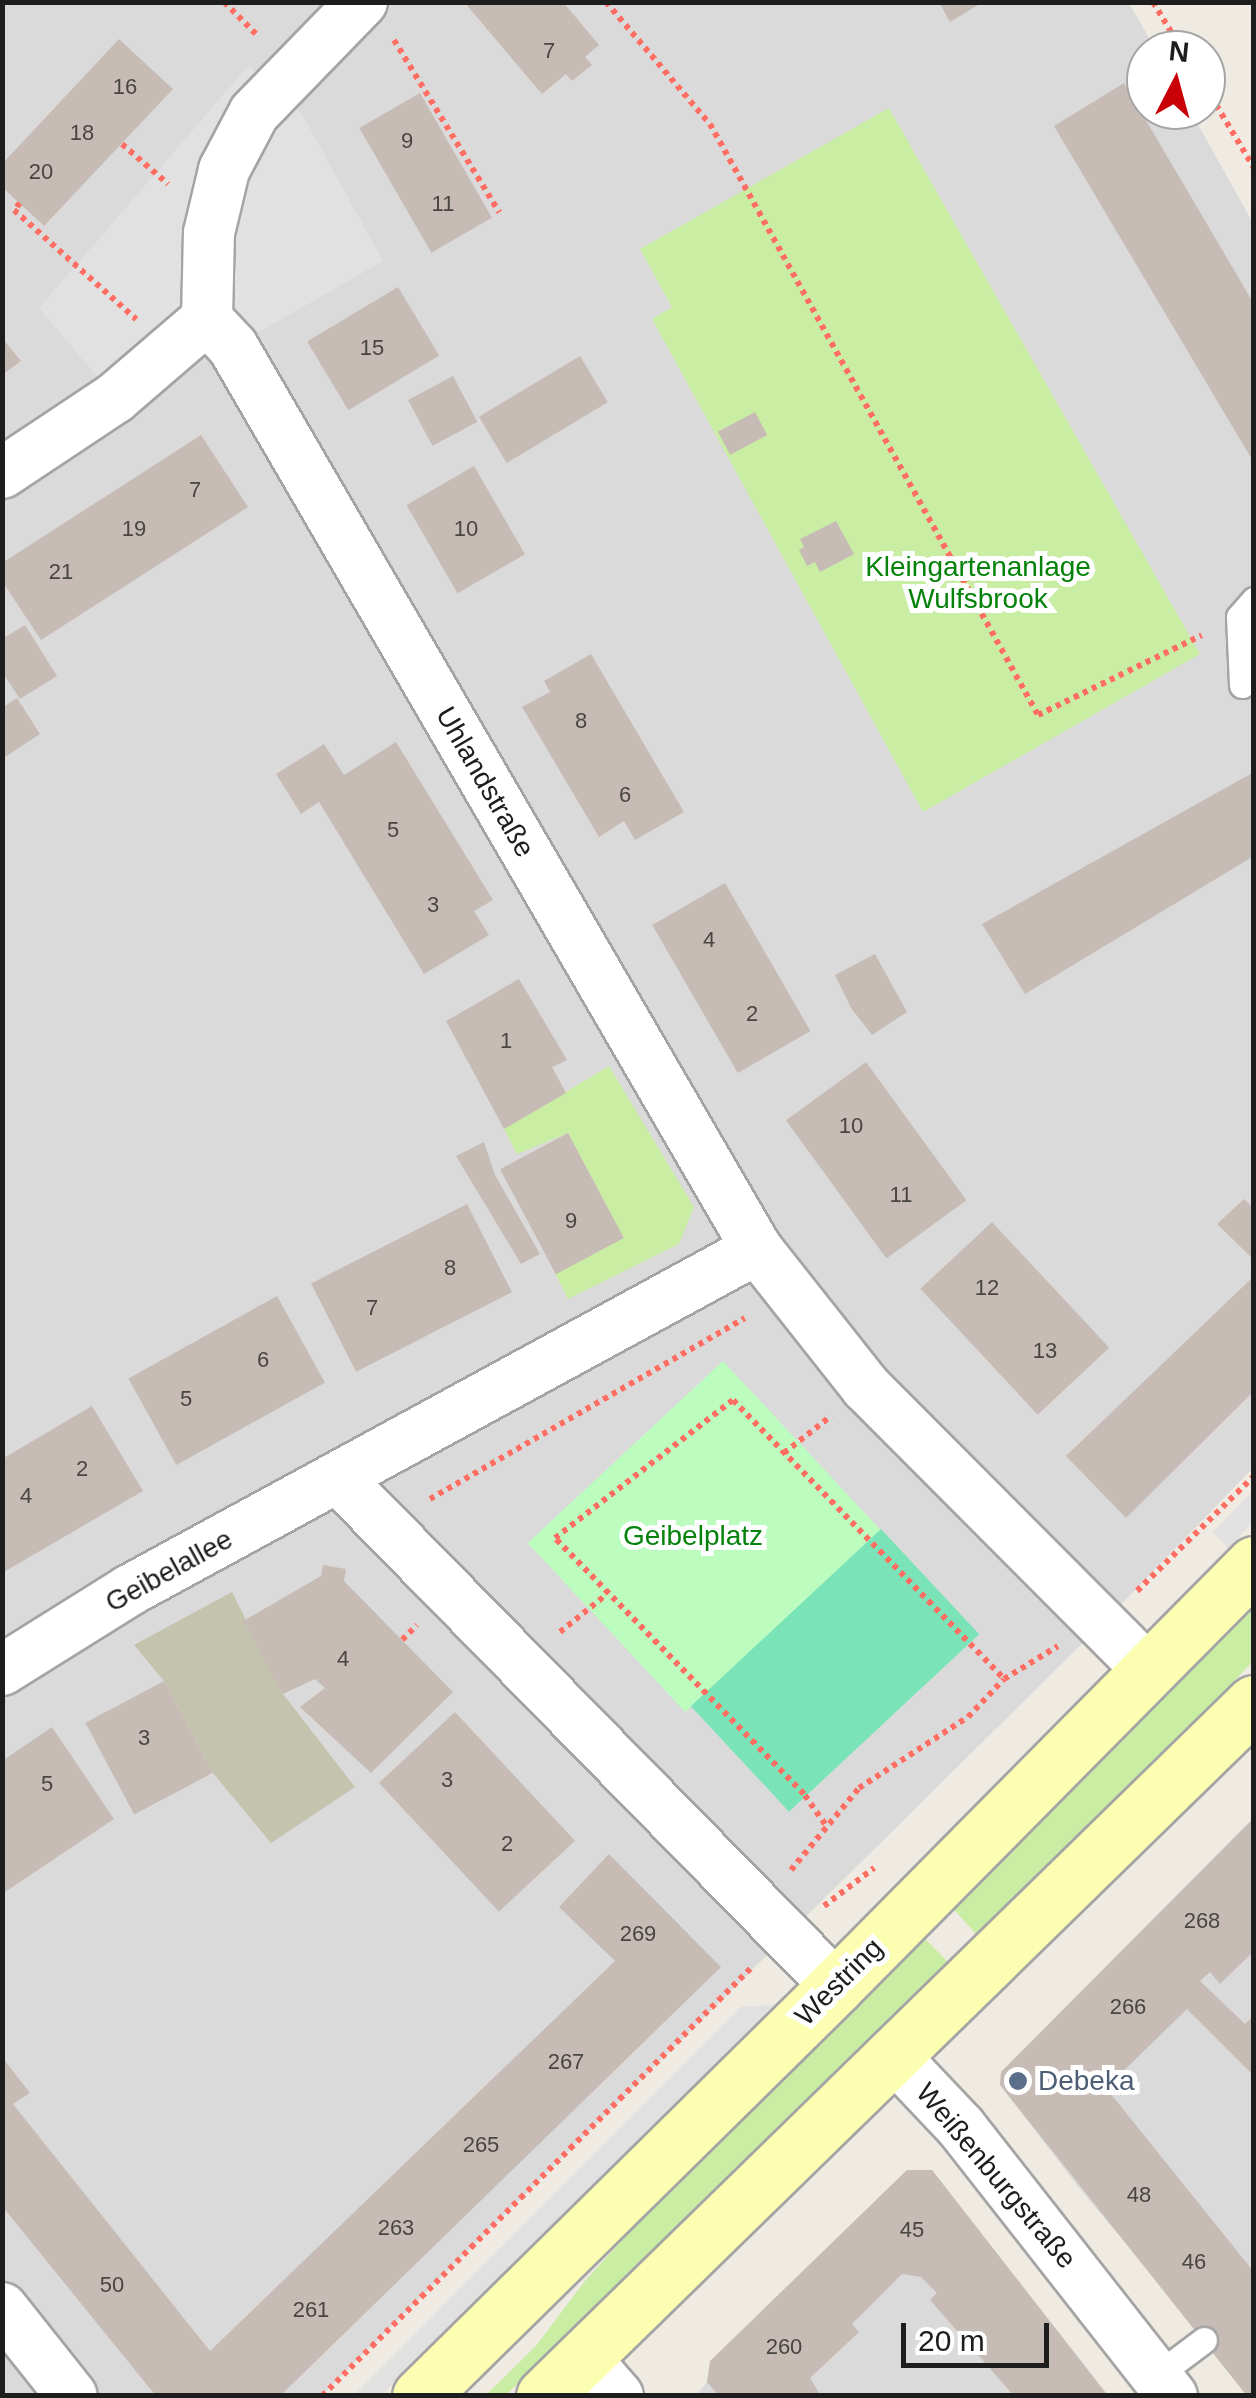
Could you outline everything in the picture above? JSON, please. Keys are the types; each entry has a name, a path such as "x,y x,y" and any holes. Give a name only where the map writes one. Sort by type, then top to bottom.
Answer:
{"main road":[{"name":"Westring","path":"420,2396 836,1986 1254,1564"},
{"path":"544,2396 601,2376 892,2054 1254,1703"}],"street":[{"path":"2,473 115,398 207,319 210,232 224,170 254,113 377,18"},
{"name":"Uhlandstraße","path":"207,319 233,347 757,1249"},
{"path":"836,1986 338,1479 757,1249 866,1387 1146,1670"},
{"name":"Geibelallee","path":"2,1670 130,1590 338,1479"},
{"name":"Weißenburgstraße","path":"892,2054 961,2126 1164,2386"},
{"path":"2,2308 72,2396"}],"lane":[{"path":"1242,685 1246,608"},
{"path":"1164,2386 1204,2340"}],"path":[{"path":"224,2 262,40"},
{"path":"606,2 710,124 1038,715 1246,608"},
{"path":"1153,2 1170,30"},
{"path":"377,18 499,212"},
{"path":"1226,121 1254,168"},
{"path":"122,144 172,187"},
{"path":"20,203 14,210 145,326"},
{"path":"428,1501 745,1318"},
{"path":"825,1824 804,1794 554,1538 734,1400 1004,1680"},
{"path":"784,1452 838,1411"},
{"path":"322,2396 784,1935 784,1879 825,1824 859,1788 968,1717 1004,1680 1063,1642 1100,1626 1254,1476"},
{"path":"520,1664 607,1594"},
{"path":"402,1640 413,1629"}],"shaded area":[{"path":"3,3 1129,3 1145,30 1126,30 1126,130 1201,130 1253,223 1253,1468 1100,1626 322,2395 3,2396","holes":["640,248 1200,655 653,319 672,308"]},
{"path":"249,65 302,114 383,261 233,347 208,319 115,398 39,308"},
{"path":"1253,1491 1253,1522 1228,1548 1213,1532"},
{"path":"232,1592 283,1694 355,1787 271,1843 213,1773 164,1681 134,1645"},
{"path":"1253,1818 1253,2395 1079,2188 1000,2085 1001,2072"},
{"path":"774,2005 382,2395 353,2396 741,2007"},
{"path":"907,2170 932,2170 1108,2395 695,2396 804,2271"}],"green space":[{"name":"Kleingartenanlage Wulfsbrook","path":"889,108 1200,654 923,812 652,319 672,307 640,249"},
{"path":"609,1066 694,1207 679,1244 568,1299 555,1273 623,1237 568,1133 517,1154 504,1129"},
{"name":"Geibelplatz","path":"723,1361 881,1530 685,1712 528,1543"},
{"path":"881,1529 979,1634 789,1812 691,1706"},
{"path":"1253,1600 1253,1661 1175,1745 976,1934 947,1902"},
{"path":"918,1932 949,1963 506,2395 485,2396 536,2346 584,2282 712,2141"}],"building":[{"path":"464,2 563,2 599,45 585,57 592,65 572,81 566,74 542,94"},
{"path":"939,2 983,2 950,22"},
{"path":"119,39 173,89 44,226 2,187 2,164"},
{"path":"1124,83 1126,130 1152,130 1254,304 1254,463 1054,126"},
{"path":"420,93 492,218 431,253 359,128"},
{"path":"398,287 439,356 348,410 307,342"},
{"path":"2,338 21,361 2,375"},
{"path":"580,356 608,402 507,463 479,417"},
{"path":"453,376 477,422 432,446 408,400"},
{"path":"755,412 767,435 730,455 718,432"},
{"path":"201,435 248,507 41,640 2,581 2,563"},
{"path":"474,466 525,554 457,593 406,505"},
{"path":"836,521 854,554 820,572 815,562 807,566 799,550 804,547 800,539"},
{"path":"25,625 57,676 20,699 2,672 2,639"},
{"path":"591,654 684,812 635,840 624,821 599,837 522,707 550,692 544,681"},
{"path":"17,698 40,734 2,759 2,708"},
{"path":"396,742 493,900 474,911 489,935 424,974 319,802 301,814 276,774 324,744 344,775"},
{"path":"1254,772 1254,856 1025,994 982,924"},
{"path":"725,883 811,1031 738,1073 652,925"},
{"path":"875,954 907,1012 872,1035 851,1008 835,975"},
{"path":"519,979 567,1060 552,1067 566,1093 504,1129 446,1021"},
{"path":"866,1062 967,1200 886,1259 786,1120"},
{"path":"568,1133 624,1238 556,1274 500,1169"},
{"path":"484,1142 495,1175 540,1254 521,1264 456,1156"},
{"path":"1244,1199 1254,1209 1254,1260 1217,1224"},
{"path":"467,1204 512,1292 356,1372 311,1283"},
{"path":"992,1222 1109,1348 1038,1415 920,1289"},
{"path":"1254,1276 1254,1391 1126,1518 1066,1456"},
{"path":"277,1296 325,1383 176,1465 128,1378"},
{"path":"92,1406 143,1491 2,1573 2,1459"},
{"path":"323,1565 346,1569 344,1581 453,1692 371,1773 300,1707 325,1688 315,1679 283,1694 243,1621 321,1576"},
{"path":"164,1681 213,1773 134,1815 85,1723"},
{"path":"455,1712 575,1841 499,1912 379,1783"},
{"path":"52,1727 114,1819 2,1894 2,1761"},
{"path":"1254,1818 1253,1952 1220,1984 1210,1972 1200,1981 1245,2024 1254,2015 1254,2076 1187,2009 1106,2088 1254,2272 1254,2396 1247,2396 1000,2085 1001,2072"},
{"path":"609,1854 721,1967 280,2396 156,2396 2,2206 2,2057 30,2093 13,2104 210,2351 615,1961 559,1907"},
{"path":"907,2170 932,2170 1108,2396 1014,2396 930,2300 937,2293 921,2277 902,2274 852,2324 859,2332 810,2378 821,2396 719,2396 707,2382 710,2361"}],"place":[{"name":"Debeka","path":"1018,2081"}]}
